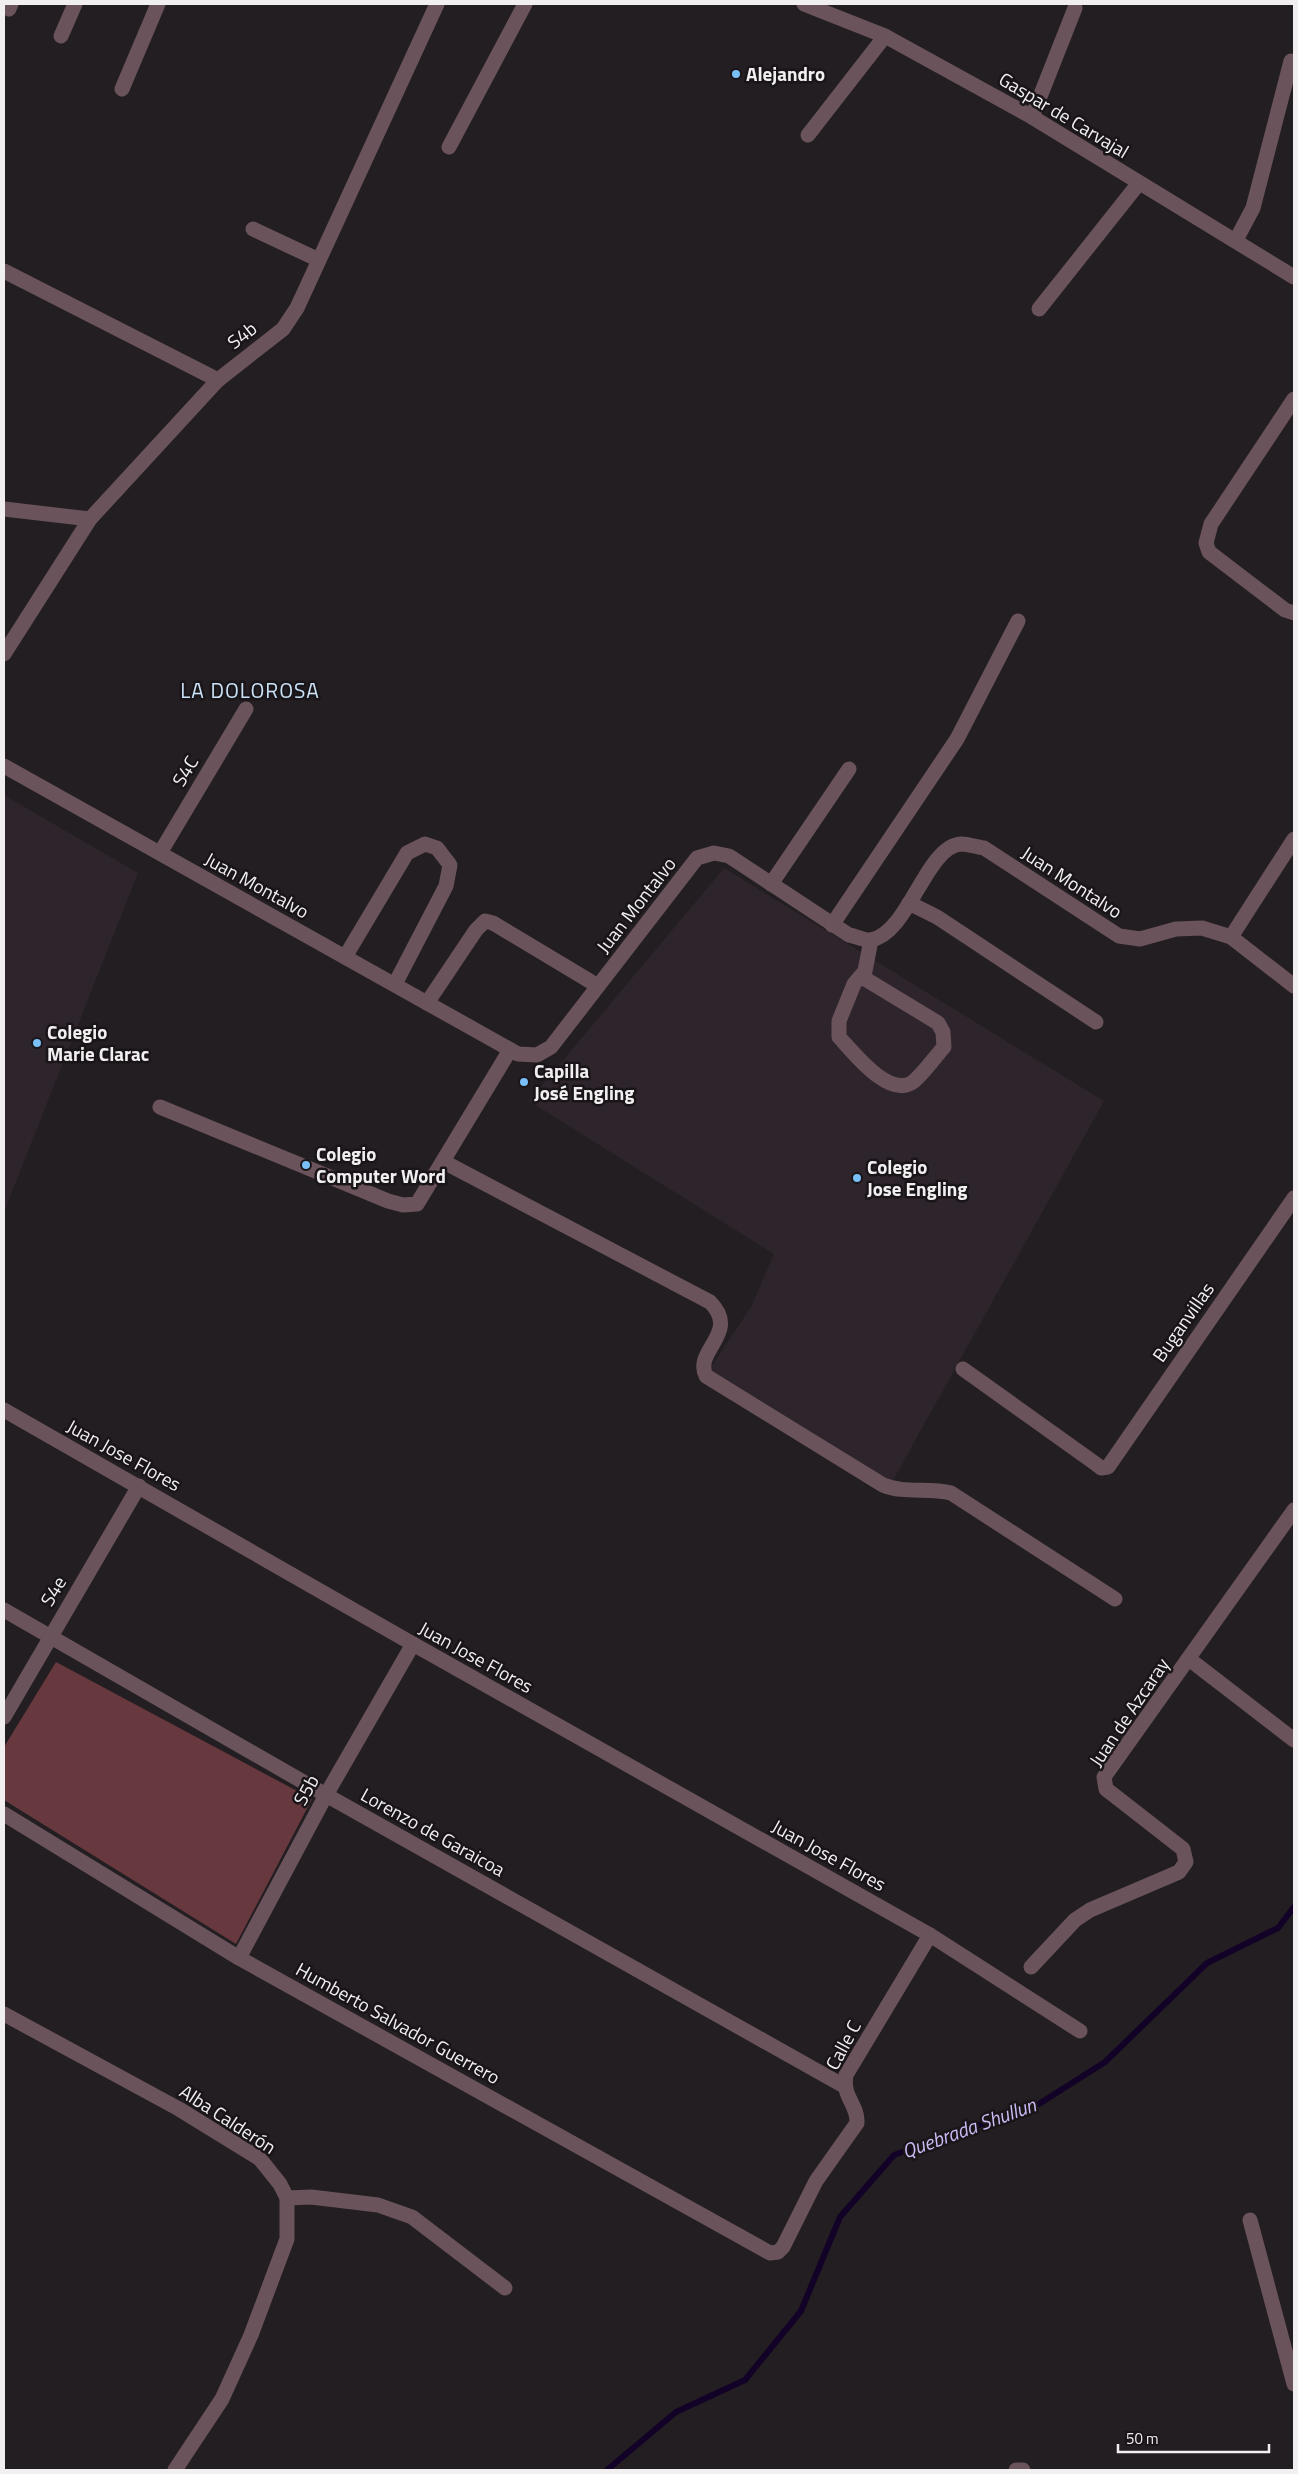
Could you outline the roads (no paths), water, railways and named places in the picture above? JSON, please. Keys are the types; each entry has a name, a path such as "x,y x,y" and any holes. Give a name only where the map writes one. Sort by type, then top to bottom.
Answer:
{"street":[{"path":"61,36 75,4"},
{"path":"122,88 158,4"},
{"name":"S4b","path":"4,654 90,518 218,380 283,329 297,308 437,4"},
{"path":"449,147 524,4"},
{"name":"Gaspar de Carvajal","path":"804,4 885,36 1032,117 1294,277"},
{"path":"1032,117 1075,8"},
{"path":"808,135 885,36"},
{"path":"1236,240 1253,208 1291,61"},
{"path":"1039,309 1139,184"},
{"path":"253,229 319,260"},
{"path":"4,271 218,380"},
{"path":"1294,399 1211,524 1206,543 1209,552 1285,610 1294,613"},
{"path":"4,509 90,518"},
{"path":"832,924 957,739 1018,621"},
{"name":"S4C","path":"160,853 246,709"},
{"name":"Juan Montalvo","path":"4,766 518,1054 537,1055 551,1047 697,858 714,853 729,856 849,935 871,940 886,933 909,903 942,851 960,844 984,848 1119,936 1140,939 1176,929 1202,928 1231,936 1294,986"},
{"path":"771,884 849,768"},
{"path":"1231,936 1294,839"},
{"path":"345,957 407,852 425,844 437,848 450,865 446,886 395,984"},
{"path":"909,903 937,916 1096,1022"},
{"path":"427,1003 476,930 485,921 493,923 598,986"},
{"path":"862,977 938,1023 943,1032 944,1047 912,1083 901,1085 882,1081 839,1037 839,1022 854,984 862,977 871,940"},
{"path":"160,1107 388,1202 403,1205 417,1204 510,1050"},
{"path":"444,1162 710,1302 717,1309 721,1330 702,1368 706,1376 891,1489 930,1488 951,1493 1115,1599"},
{"name":"Buganvillas","path":"963,1369 1096,1464 1105,1468 1108,1467 1294,1198"},
{"name":"Juan Jose Flores","path":"4,1410 413,1644 930,1935 1080,2031"},
{"name":"S4e","path":"4,1717 139,1486"},
{"name":"Juan de Azcaray","path":"1031,1967 1075,1920 1090,1910 1179,1872 1186,1862 1183,1849 1106,1789 1104,1777 1294,1510"},
{"name":"Lorenzo de Garaicoa","path":"4,1610 326,1795 844,2086"},
{"name":"S5b","path":"239,1958 326,1795 413,1644"},
{"path":"1189,1659 1294,1740"},
{"name":"Humberto Salvador Guerrero","path":"4,1814 239,1958 770,2253 778,2252"},
{"name":"Calle C","path":"778,2252 783,2247 816,2181 857,2123 858,2114 846,2095 844,2086 846,2075 930,1935"},
{"name":"Alba Calderón","path":"4,2014 179,2109 260,2159 280,2184 286,2198 287,2239 251,2335 222,2399 175,2470"},
{"path":"286,2198 311,2197 378,2204 412,2217 505,2288"},
{"path":"1250,2220 1294,2384"},
{"path":"1016,2470 1023,2470"}],"waterway":[{"name":"Quebrada Shullun","path":"607,2470 676,2412 745,2380 801,2311 840,2217 894,2155 1039,2104 1105,2062 1207,1963 1278,1928 1294,1907"}],"place":[{"name":"Alejandro","path":"736,74"},
{"name":"Colegio Marie Clarac","path":"37,1043"},
{"name":"Capilla José Engling","path":"524,1082"},
{"name":"Colegio Computer Word","path":"306,1165"},
{"name":"Colegio Jose Engling","path":"857,1178"}],"district":[{"name":"LA DOLOROSA","path":"250,691"}]}
